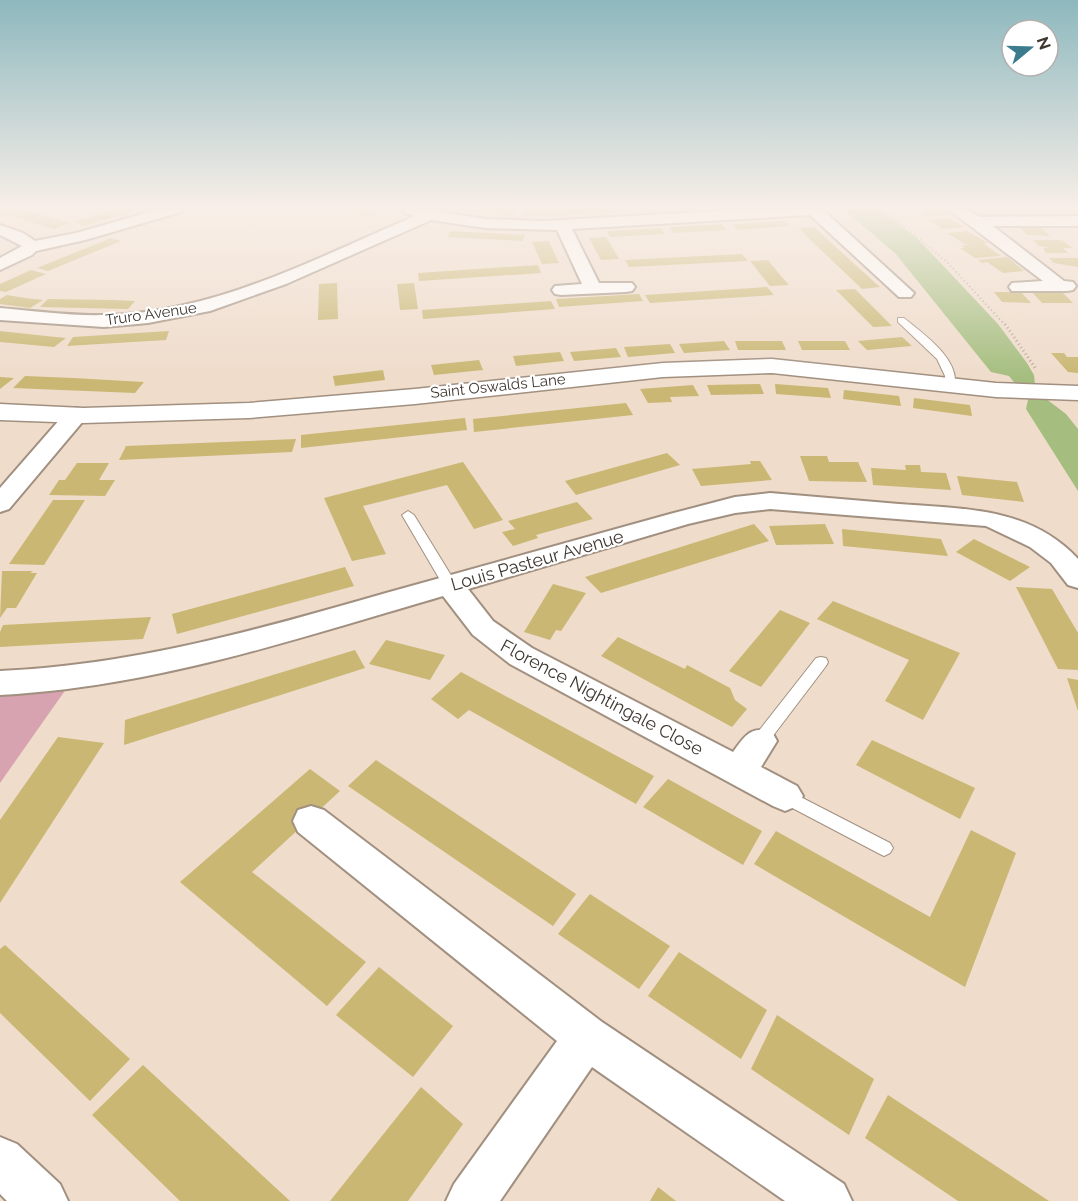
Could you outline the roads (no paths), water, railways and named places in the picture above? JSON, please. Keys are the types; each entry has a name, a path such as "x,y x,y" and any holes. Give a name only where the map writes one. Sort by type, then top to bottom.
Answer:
{"street":[{"name":"Truro Avenue","path":"0,314 105,321 147,317 210,306 315,265"},
{"path":"582,265 593,288"},
{"path":"874,265 904,293"},
{"path":"1033,265 1060,286"},
{"path":"561,290 626,287"},
{"path":"1018,287 1078,287"},
{"name":"Saint Oswalds Lane","path":"0,412 146,417 225,414 640,372 729,366 807,368 950,386 1061,392"},
{"path":"0,504 76,415"},
{"name":"Louis Pasteur Avenue","path":"0,683 44,682 139,668 220,652 679,519 735,505 770,501 989,519 1021,529 1044,543 1074,572"},
{"name":"Florence Nightingale Close","path":"450,585 483,628 504,644 785,796"},
{"path":"739,771 760,741"},
{"path":"311,821 587,1037 827,1201"},
{"path":"471,1201 587,1037"},
{"path":"0,1161 43,1201"}],"lane":[{"path":"901,320 929,345 947,366 951,376 950,386"},
{"path":"408,515 450,585"},
{"path":"760,741 822,662"},
{"path":"785,796 884,848"}]}
